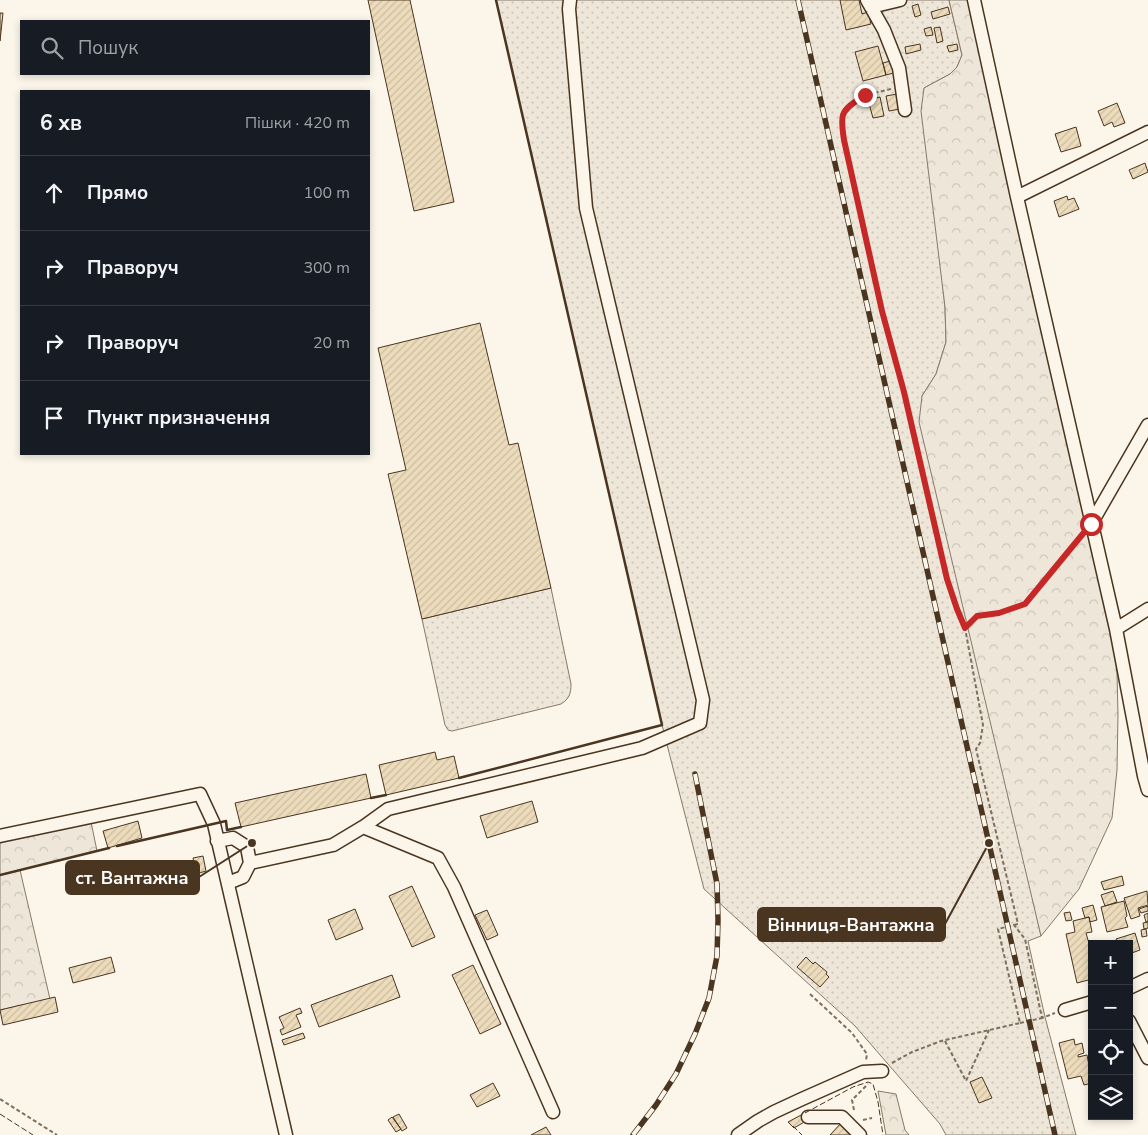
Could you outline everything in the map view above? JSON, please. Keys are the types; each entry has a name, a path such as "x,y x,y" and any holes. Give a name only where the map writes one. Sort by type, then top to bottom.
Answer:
{"street":[{"path":"250,863 334,845 388,809 642,748 700,723 703,700 586,208 569,9 570,0"},
{"path":"900,0 869,4 884,30 899,68 905,110"},
{"path":"974,0 1016,197 1116,629 1148,790"},
{"path":"1016,197 1148,132"},
{"path":"1091,524 1148,426"},
{"path":"1116,629 1148,609"},
{"path":"0,836 200,794 214,824 286,1135"},
{"path":"363,827 438,858 454,887 553,1112"},
{"path":"218,841 233,838 247,847 250,863 243,877 228,882"},
{"path":"1133,986 1148,979"},
{"path":"1065,1010 1088,1003"},
{"path":"1133,1029 1148,1058"},
{"path":"738,1135 774,1112 863,1072 882,1071"},
{"path":"808,1117 842,1117 858,1130"}],"path":[{"path":"902,86 865,95 846,110 842,116 844,140 882,311 904,392 947,579 965,628 983,725 980,743 976,749 1018,924 998,929 1020,1023"},
{"path":"965,628 977,616 999,613 1025,604 1091,524"},
{"path":"1014,925 1025,939 1042,1018"},
{"path":"810,994 852,1034 867,1054 863,1072"},
{"path":"872,1118 858,1130 852,1100 882,1071 898,1059 945,1040 1042,1018 1065,1010"},
{"path":"945,1040 966,1081 989,1030"},
{"path":"0,1099 58,1135"}],"green space":[{"path":"496,0 949,0 962,55 957,67 950,74 924,88 945,307 946,342 936,374 922,396 1041,936 1028,941 1045,1017 1076,1135 946,1135 940,1124 855,1026 704,889 662,725"},
{"path":"949,0 974,0 1116,629 1117,770 1112,818 1079,889 1041,936 919,422 922,396 936,374 946,342 945,307 921,111 924,88 950,74 957,67 962,55"},
{"path":"551,588 571,684 568,698 561,704 452,731 448,730 445,725 422,619"},
{"path":"90,817 97,851 20,870 50,999 0,1010 0,836"},
{"path":"878,1091 896,1094 905,1130 909,1135 886,1135"}],"building":[{"path":"368,0 410,0 454,202 414,211"},
{"path":"840,0 859,0 862,14 868,12 871,24 846,30"},
{"path":"918,4 921,15 915,17 912,6"},
{"path":"948,7 950,14 933,19 931,12"},
{"path":"0,13 3,13 0,41"},
{"path":"931,27 933,35 926,36 924,29"},
{"path":"940,27 943,41 937,43 934,28"},
{"path":"920,44 921,50 906,54 905,47"},
{"path":"957,44 958,50 949,52 947,46"},
{"path":"878,46 886,75 863,81 855,52"},
{"path":"894,60 897,72 886,75 883,63"},
{"path":"897,94 900,109 889,111 886,96"},
{"path":"880,97 884,116 873,118 868,100"},
{"path":"1117,103 1125,123 1114,127 1112,122 1104,126 1098,111"},
{"path":"1076,127 1081,146 1061,152 1055,134"},
{"path":"1145,163 1148,172 1133,179 1129,170"},
{"path":"1067,196 1068,200 1074,198 1079,209 1059,217 1054,201"},
{"path":"480,323 509,445 518,443 551,588 422,619 388,474 406,470 378,348"},
{"path":"435,752 437,760 454,756 459,778 386,795 379,765"},
{"path":"366,774 371,798 241,827 235,803"},
{"path":"532,801 538,822 487,838 480,816"},
{"path":"138,821 142,838 108,848 103,831"},
{"path":"203,856 206,871 196,874 193,858"},
{"path":"1122,876 1124,885 1104,890 1101,882"},
{"path":"412,886 435,937 412,947 389,896"},
{"path":"1113,891 1117,902 1105,906 1101,895"},
{"path":"1147,891 1148,905 1138,908 1140,916 1131,919 1124,898"},
{"path":"1124,901 1127,916 1125,918 1128,927 1107,932 1101,907"},
{"path":"1093,905 1097,920 1090,922 1089,917 1085,918 1082,908"},
{"path":"1148,906 1148,911 1141,913 1139,909"},
{"path":"355,909 363,929 336,940 328,920"},
{"path":"487,910 498,935 487,940 475,915"},
{"path":"1070,912 1072,920 1066,921 1064,913"},
{"path":"1148,913 1148,921 1146,922 1144,915"},
{"path":"1089,917 1092,932 1086,933 1088,940 1088,980 1077,983 1066,934 1075,932 1073,921"},
{"path":"1148,922 1148,928 1144,929 1143,923"},
{"path":"1146,929 1147,936 1142,937 1141,930"},
{"path":"1135,933 1140,950 1133,953 1133,940 1116,939"},
{"path":"111,957 115,972 73,983 69,968"},
{"path":"806,957 813,964 815,962 827,972 826,974 829,977 820,987 797,967"},
{"path":"473,965 501,1024 480,1034 452,975"},
{"path":"392,975 400,997 319,1027 311,1005"},
{"path":"55,997 58,1012 3,1025 0,1010"},
{"path":"300,1008 302,1013 296,1015 301,1027 282,1035 280,1030 284,1028 279,1017"},
{"path":"303,1033 305,1038 284,1045 282,1040"},
{"path":"1074,1039 1075,1045 1082,1043 1084,1053 1078,1055 1078,1057 1087,1055 1088,1084 1084,1085 1081,1076 1068,1079 1059,1043"},
{"path":"982,1077 992,1098 979,1103 970,1082"},
{"path":"493,1083 500,1096 477,1107 470,1095"},
{"path":"399,1114 407,1128 402,1131 393,1117"},
{"path":"803,1114 806,1121 794,1128 788,1122"},
{"path":"392,1117 401,1129 396,1132 388,1120"},
{"path":"842,1122 856,1135 830,1135"},
{"path":"546,1127 551,1135 531,1135"}],"railway":[{"path":"798,0 1055,1135"},
{"path":"633,1135 656,1105 676,1074 695,1034 709,998 717,956 717,884 695,774"}],"fence":[{"path":"805,1113 853,1087 868,1082 873,1084 883,1135"},
{"path":"0,1114 33,1135"},
{"path":"793,1126 802,1135"}],"wall":[{"path":"459,778 662,725 496,0"},
{"path":"371,798 386,795"},
{"path":"117,846 226,821 227,830 241,827"},
{"path":"0,875 109,848"}],"place":[{"name":"ст. Вантажна","path":"252,843"},
{"name":"Вінниця-Вантажна","path":"989,843"}],"route":[{"path":"865,95 846,110 842,116 844,140 882,311 904,392 947,579 965,628 977,616 999,613 1025,604 1091,524"}]}
